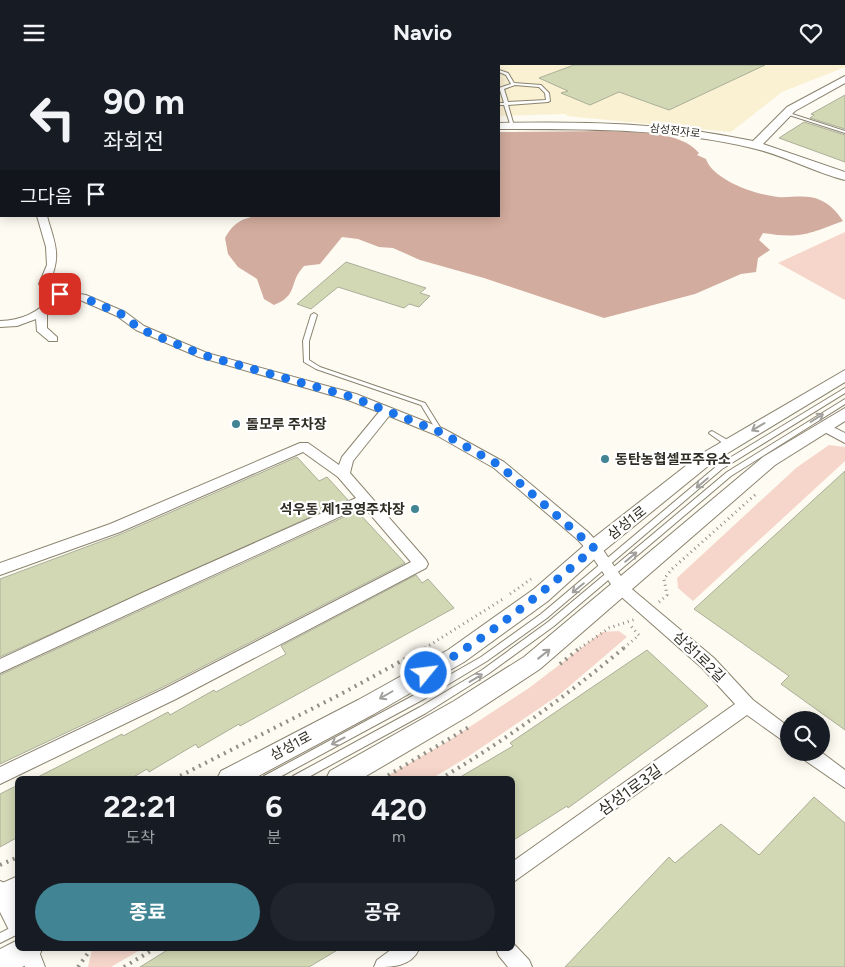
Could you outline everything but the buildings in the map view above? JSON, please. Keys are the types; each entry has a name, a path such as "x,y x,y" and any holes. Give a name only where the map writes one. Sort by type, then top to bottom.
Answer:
{"street":[{"path":"756,145 788,113 804,101 845,79"},
{"name":"삼성전자로","path":"500,126 583,124 642,127 704,134 756,145 845,176"},
{"path":"42,217 52,247 52,265 44,284 53,293 60,294"},
{"path":"0,324 23,321 42,312 60,294"},
{"name":"삼성1로2길","path":"60,294 82,297 121,314 140,329 203,355 352,397 440,432 499,465 594,548 613,576 708,663 747,705 780,730"},
{"path":"42,312 41,329 53,339"},
{"name":"삼성1로","path":"235,776 366,707 456,656 541,595 594,548 707,458 845,375"},
{"path":"343,474 347,460 386,412"},
{"path":"343,776 491,691 532,663 613,576 751,479 769,461 845,413"},
{"path":"823,427 845,439"},
{"path":"0,569 114,528 304,446 343,474 422,564 170,694 0,775"},
{"path":"0,665 365,499"},
{"name":"삼성1로3길","path":"515,872 747,705"},
{"path":"819,761 845,781"},
{"path":"0,964 24,951"},
{"path":"29,951 35,967"},
{"path":"384,967 407,951"},
{"path":"508,951 522,967"}],"lane":[{"path":"500,71 507,74 513,84"},
{"path":"500,104 506,104 548,101 547,93 540,86 513,84 501,89 507,101 506,104 512,126"},
{"path":"788,113 845,132"},
{"path":"314,315 304,350 306,361 318,368 422,404 440,432"},
{"path":"273,776 421,696 484,659 544,616 613,576 720,467 845,390"},
{"path":"302,776 423,710 485,672 613,576 730,474 845,401"},
{"path":"712,433 730,444"},
{"path":"0,938 10,909"}],"path":[{"path":"445,776 479,756 566,696 639,635 629,624 667,595 664,579 672,569 760,491"},
{"path":"180,776 312,709 426,647 466,624 534,577"},
{"path":"0,865 15,858"},
{"path":"78,967 90,951"},
{"path":"124,967 151,951"}],"shaded area":[{"path":"500,65 845,65 845,67 782,92 731,132 567,116 566,114 500,116"},
{"path":"606,131 669,136 691,146 699,153 697,155 706,159 710,167 717,174 736,185 769,196 815,198 830,206 843,221 804,234 776,235 763,233 759,240 770,250 758,258 756,272 741,274 695,294 604,318 484,278 420,260 393,248 379,247 358,239 342,237 320,264 304,266 287,297 274,305 264,299 257,279 238,267 228,254 225,238 238,223 253,217 500,217 500,132"},
{"path":"845,232 845,300 778,263"},
{"path":"829,445 845,447 845,461 693,601 678,588 677,578 796,468"},
{"path":"619,631 627,637 559,695 466,758 436,776 387,776 448,741 529,688 602,632"},
{"path":"92,951 139,951 111,967 88,967"}],"place":[{"name":"돌모루 주차장","path":"236,424"},
{"name":"동탄농협셀프주유소","path":"605,459"},
{"name":"석우동 제1공영주차장","path":"415,509"}],"route":[{"path":"60,294 82,297 121,314 140,329 203,355 352,397 440,432 499,465 594,548 541,595 490,633 426,673"}]}
